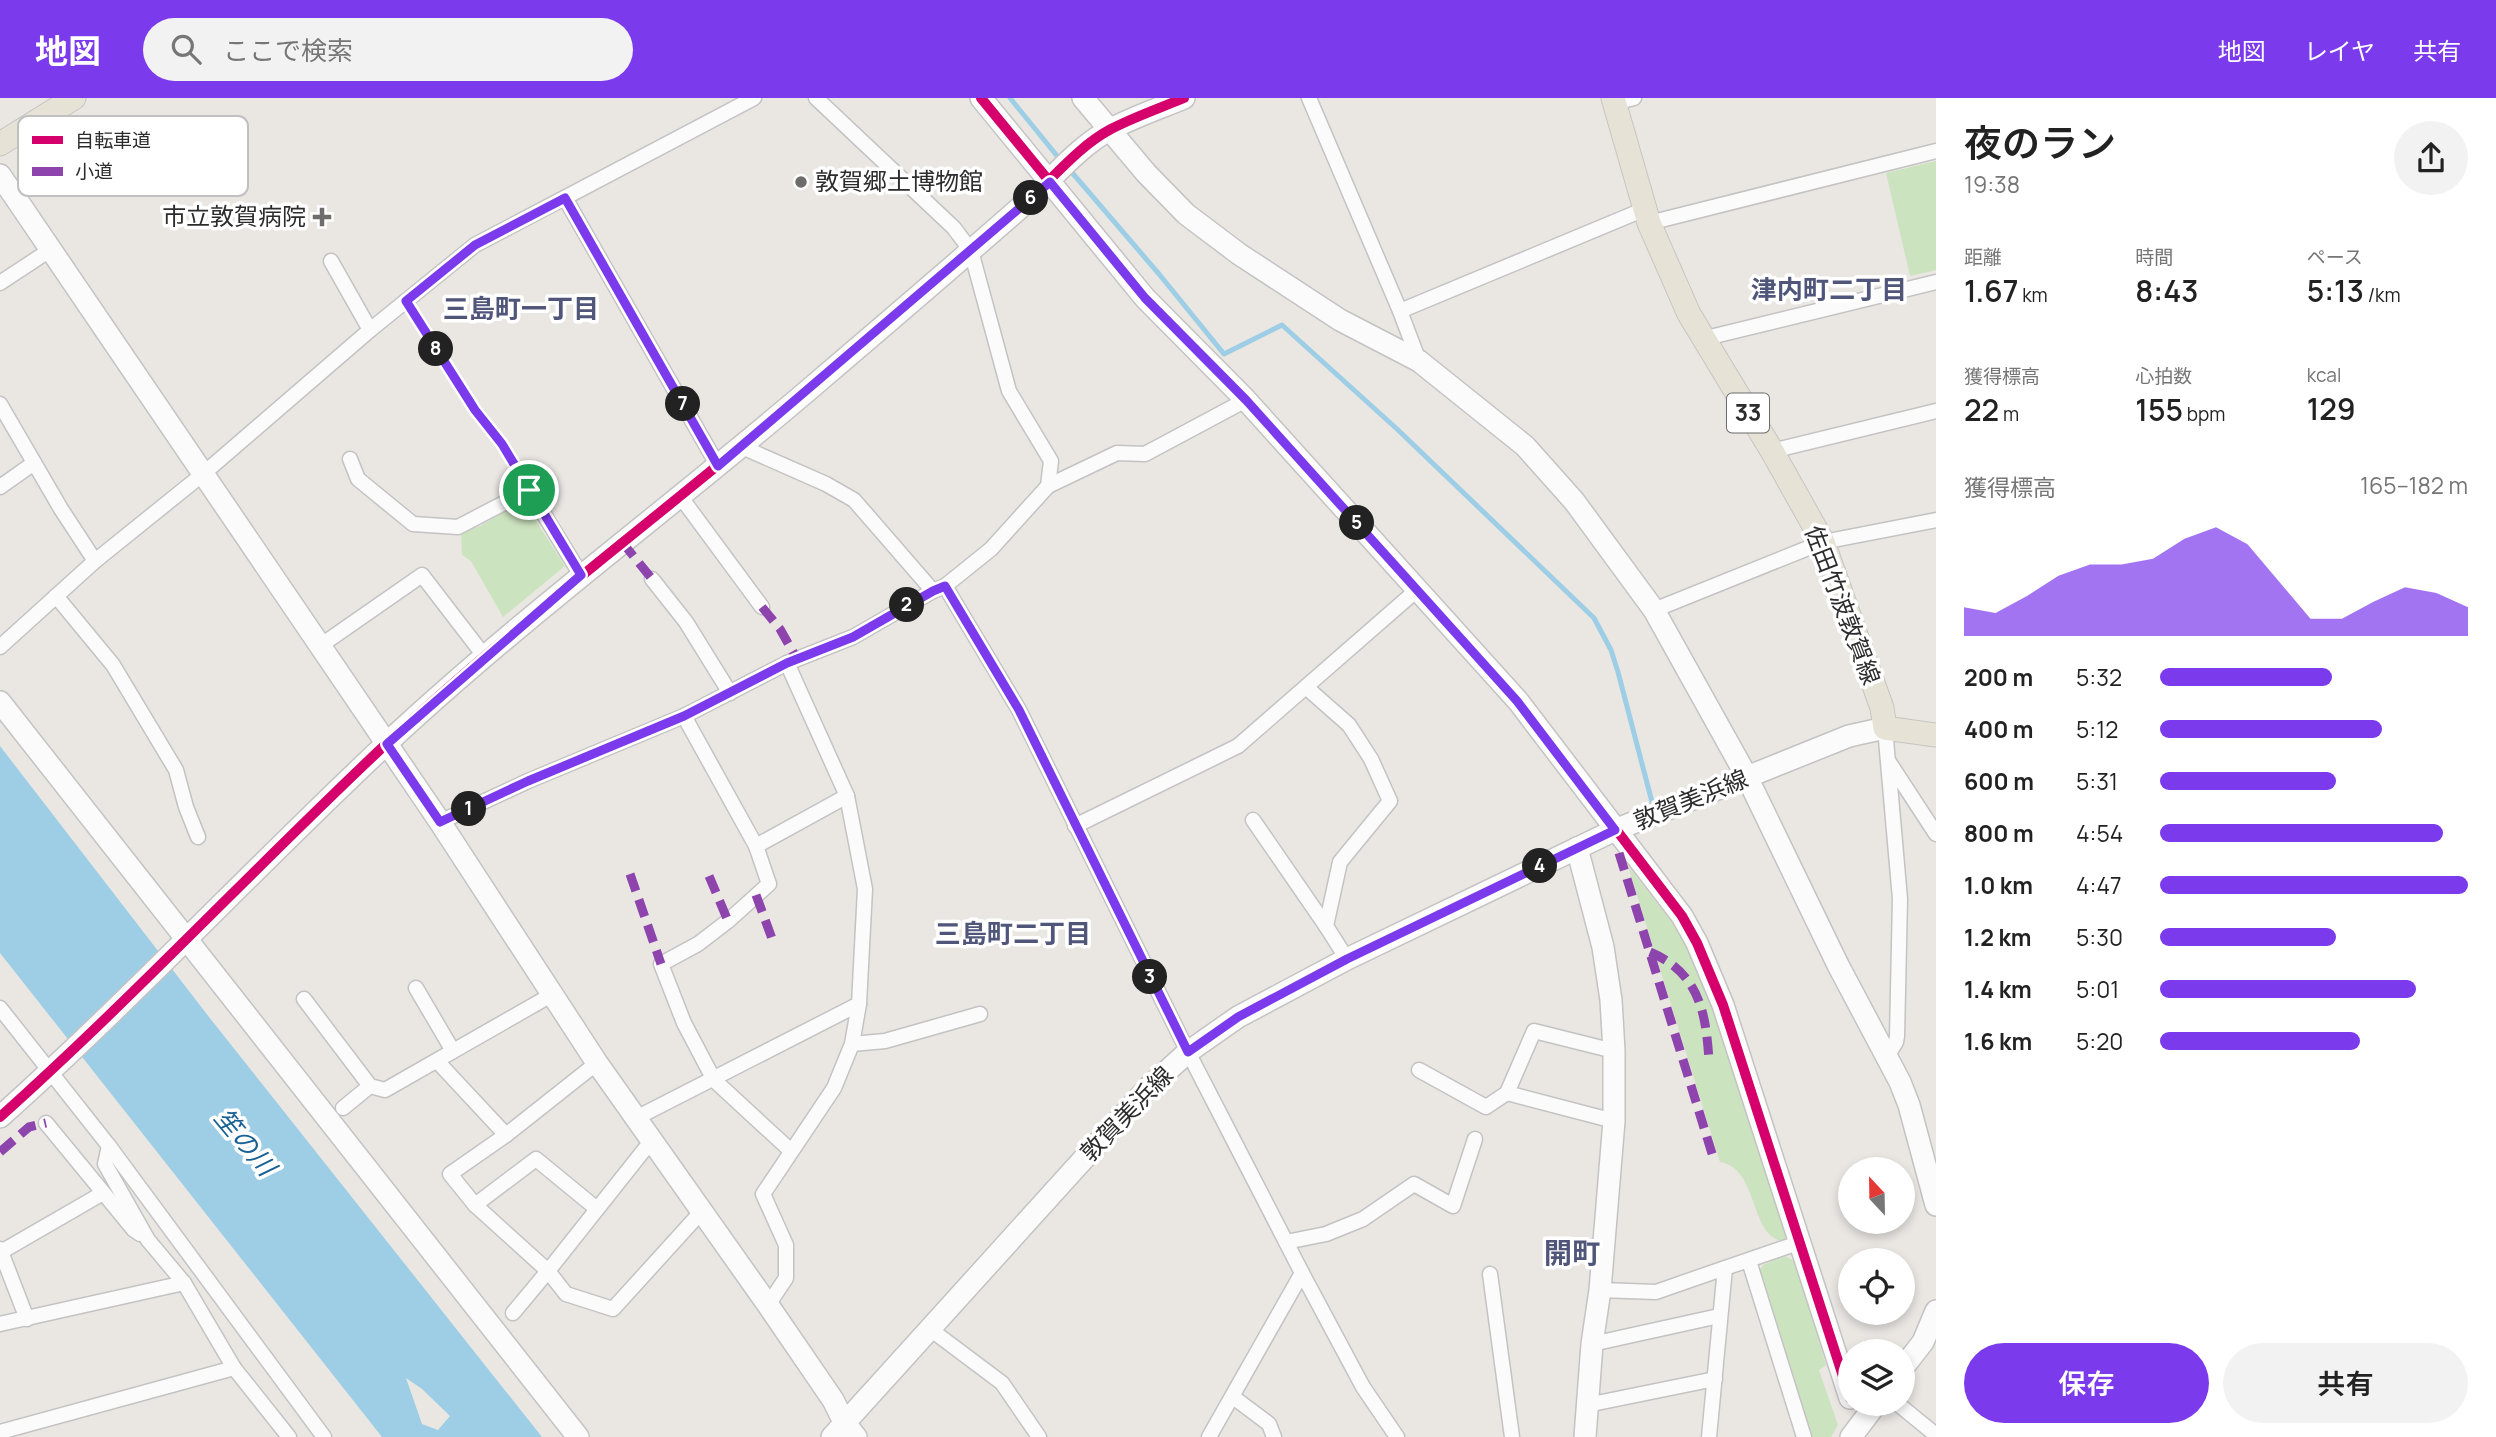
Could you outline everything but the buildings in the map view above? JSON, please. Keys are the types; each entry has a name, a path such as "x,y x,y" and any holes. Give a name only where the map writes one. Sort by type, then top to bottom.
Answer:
{"main road":[{"path":"45,116 74,98"},
{"name":"佐田竹波敦賀線","path":"1620,100 1647,216 1702,339 1772,451 1823,542 1882,708 1885,728"},
{"path":"0,144 18,133"},
{"path":"1885,728 1936,735"}],"street":[{"path":"0,647 95,561 203,474 370,330 475,245 754,98"},
{"path":"816,98 954,228 971,251 1009,391 1051,461 1048,486"},
{"path":"981,98 1054,177 1145,298 1246,400 1517,701 1682,916 1705,959 1723,1005 1838,1360"},
{"path":"1083,98 1146,173 1186,214 1239,254 1340,320 1419,361 1525,446 1574,501 1654,610 1747,777 1909,1105 1936,1205"},
{"path":"0,1117 57,1066 387,744 485,657 581,575 742,447 971,251 1074,157 1108,130 1184,98"},
{"path":"1309,98 1419,361"},
{"path":"1400,311 1647,216 1936,151"},
{"path":"0,175 440,822 597,1063 833,1399 844,1432"},
{"path":"565,198 718,466"},
{"path":"0,283 50,250"},
{"path":"331,261 370,330"},
{"path":"1702,339 1936,282"},
{"path":"440,822 528,781 684,716 787,663 853,637 939,589 991,549 1048,486 1117,453 1145,454 1246,400"},
{"path":"0,404 95,561"},
{"path":"1772,451 1936,411"},
{"path":"742,447 826,484 854,500 939,589 1019,710 1188,1052 1302,1273 1363,1387 1397,1437"},
{"path":"350,459 358,479 413,524 458,527 529,490 581,575"},
{"path":"0,487 34,463"},
{"path":"680,496 762,607"},
{"path":"1654,610 1823,542 1936,520"},
{"path":"320,646 422,575 485,657"},
{"path":"652,579 686,622 730,693"},
{"path":"1075,827 1238,746 1418,589"},
{"path":"56,597 113,665 169,758 176,770 198,837"},
{"path":"768,1305 786,1278 786,1245 763,1194 834,1088 852,1044 859,1004 865,889 848,796 787,663"},
{"path":"1307,688 1349,725 1371,759 1390,801 1340,862 1326,926"},
{"path":"0,702 181,943 579,1437"},
{"path":"684,716 756,846 769,884 698,944 660,964 684,1023 714,1080 791,1151"},
{"path":"1885,728 1900,899 1897,1036 1887,1057"},
{"name":"敦賀美浜線","path":"844,1432 930,1329 1112,1125 1188,1052 1238,1017 1347,959 1615,830 1849,736 1885,728"},
{"path":"1888,761 1936,834"},
{"path":"756,846 848,796"},
{"path":"1253,820 1347,959"},
{"path":"1577,848 1603,947 1611,1000 1614,1051 1614,1121 1585,1437"},
{"path":"416,988 453,1051"},
{"path":"304,999 370,1086 385,1090 553,994"},
{"path":"636,1118 859,1004"},
{"path":"0,1008 57,1066 109,1146 324,1437"},
{"path":"852,1044 885,1041 980,1014"},
{"path":"1419,1070 1486,1107 1507,1094 1534,1031 1614,1051"},
{"path":"437,1061 506,1135"},
{"path":"597,1063 506,1135 450,1174 475,1205 548,1271 566,1294 613,1309 702,1211"},
{"path":"343,1108 370,1086"},
{"path":"1507,1094 1614,1121"},
{"path":"46,1123 134,1230 148,1240"},
{"path":"1286,1242 1325,1234 1363,1219 1414,1184 1453,1206 1475,1139"},
{"path":"513,1313 652,1140"},
{"path":"109,1146 105,1164 148,1240 184,1283 234,1368 289,1437"},
{"path":"475,1205 536,1159 597,1209"},
{"path":"27,1319 0,1250 103,1193"},
{"path":"1600,1290 1656,1292 1801,1242"},
{"path":"1749,1261 1804,1437"},
{"path":"1709,1437 1725,1268"},
{"path":"1209,1437 1302,1273"},
{"path":"1490,1274 1512,1437"},
{"path":"0,1324 184,1283"},
{"path":"1915,1358 1929,1347 1936,1311"},
{"path":"1592,1344 1720,1316"},
{"path":"930,1329 1002,1383 1039,1437"},
{"path":"0,1432 234,1368"},
{"path":"1587,1405 1715,1378"},
{"path":"1233,1397 1269,1424 1275,1437"},
{"path":"1857,1433 1868,1416"},
{"path":"1913,1416 1936,1435"}],"lane":[{"path":"406,301 475,410 502,444 529,490"}],"green space":[{"path":"1936,161 1936,270 1910,276 1886,173"},
{"path":"523,501 565,566 503,617 471,561 462,555 461,533 480,526"},
{"path":"1628,866 1680,933 1695,961 1712,1003 1791,1239 1783,1242 1769,1234 1739,1173 1720,1162"},
{"path":"1785,1256 1796,1262 1826,1365 1819,1370 1838,1425 1831,1437 1810,1437 1757,1274 1763,1265"}],"water":[{"name":"笙の川","path":"0,746 209,1017 542,1437 382,1437 0,953","holes":["406,1378 422,1389 450,1416 438,1430 422,1424"]}],"waterway":[{"path":"1010,98 1062,162"},
{"path":"1069,169 1224,354 1282,325 1397,429 1594,618 1611,650 1618,672 1652,802"}],"marked path":[{"path":"622,542 652,579"},
{"path":"762,607 780,629 797,659"},
{"path":"1619,853 1714,1160"},
{"path":"630,874 661,964"},
{"path":"709,876 728,921"},
{"path":"756,895 774,944"},
{"path":"1650,952 1679,971 1697,996 1705,1026 1709,1061"},
{"path":"0,1152 29,1127 46,1123"}],"cycle path":[{"path":"981,98 1145,298 1246,400 1518,701 1682,916 1697,943 1723,1005 1838,1361"},
{"path":"0,1117 98,1026 437,697 765,427 1022,206 1087,145 1120,125 1184,98"}],"place":[{"name":"敦賀郷土博物館","path":"801,182"},
{"name":"市立敦賀病院","path":"322,217"}],"district":[{"name":"津内町二丁目","path":"1829,290"},
{"name":"三島町一丁目","path":"521,309"},
{"name":"三島町二丁目","path":"1013,934"},
{"name":"開町","path":"1572,1253"}],"route":[{"path":"1050,182 1145,298 1246,400 1517,701 1615,830 1347,959 1238,1017 1188,1052 1019,710 945,586 853,637 787,663 684,716 528,781 440,822 387,744 581,575 529,490 502,444 475,410 406,301 475,245 565,198 718,466 1050,182"}]}
